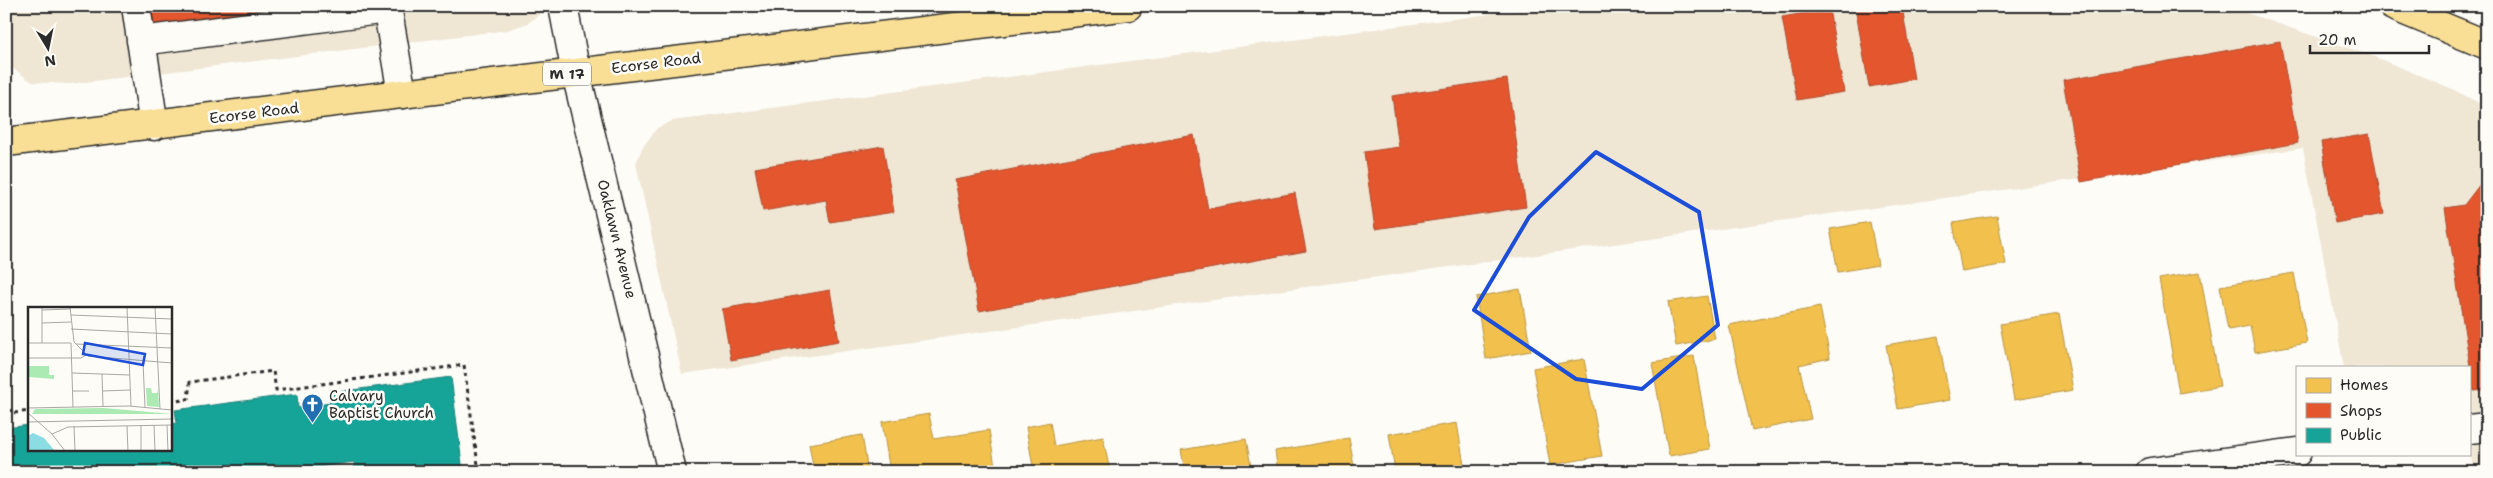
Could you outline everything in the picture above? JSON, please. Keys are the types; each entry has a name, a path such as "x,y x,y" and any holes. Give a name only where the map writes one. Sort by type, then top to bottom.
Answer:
{"main road":[{"name":"Ecorse Road","path":"6,142 154,126 1128,6"},
{"path":"2393,6 2487,45"}],"street":[{"path":"136,6 154,126"},
{"name":"Oaklawn Avenue","path":"563,6 576,73 672,472"},
{"path":"141,41 387,8 402,94"},
{"path":"2470,429 2487,427"},
{"path":"2150,472 2296,452"}],"path":[{"path":"171,402 188,400 190,382 273,371 276,390 464,365 478,472"},
{"path":"6,414 28,411"}],"highlighted area":[{"path":"1596,152 1699,212 1718,325 1642,389 1576,379 1474,310 1529,217"}],"shaded area":[{"path":"6,6 543,6 540,14 528,23 508,30 69,84 32,82 11,67 6,58"},
{"path":"1552,6 2217,6 2241,11 2375,57 2450,88 2487,107 2487,472 2474,472 2470,452 2470,366 2344,366 2303,148 682,374 636,164 642,148 657,128 672,121"}],"building: Homes":[{"path":"1997,216 2006,264 1962,272 1953,223"},
{"path":"1870,222 1878,265 1838,272 1830,229"},
{"path":"2200,272 2220,386 2179,393 2159,279"},
{"path":"2294,273 2307,343 2255,352 2250,326 2228,330 2220,286"},
{"path":"1520,289 1531,351 1486,359 1476,297"},
{"path":"1707,296 1715,339 1676,346 1668,302"},
{"path":"1820,307 1830,358 1799,365 1811,419 1752,431 1729,325"},
{"path":"2059,314 2073,390 2014,400 2000,324"},
{"path":"1938,336 1950,400 1898,409 1886,345"},
{"path":"1694,356 1710,449 1669,456 1652,363"},
{"path":"1584,359 1602,456 1550,465 1533,368"},
{"path":"929,414 934,439 989,430 996,472 890,472 882,422"},
{"path":"1050,422 1054,446 1103,437 1110,472 1060,472 1059,468 1034,472 1026,427"},
{"path":"1457,423 1464,465 1421,472 1395,472 1389,434"},
{"path":"862,435 868,472 814,472 809,444"},
{"path":"1349,438 1355,472 1278,472 1275,451"},
{"path":"1246,439 1252,472 1185,472 1181,450"}],"building: Shops":[{"path":"148,6 322,6 151,35"},
{"path":"1855,6 1902,6 1914,79 1869,87"},
{"path":"1829,9 1844,92 1797,100 1782,17"},
{"path":"2280,41 2298,143 2081,182 2063,80"},
{"path":"1507,79 1526,207 1375,229 1364,152 1399,147 1392,96"},
{"path":"2369,134 2384,214 2335,223 2321,142"},
{"path":"1194,135 1208,209 1295,193 1306,251 979,311 955,180"},
{"path":"883,146 894,212 830,222 826,200 763,211 755,168"},
{"path":"2487,175 2487,389 2474,391 2445,208 2464,205"},
{"path":"830,290 839,341 731,360 722,309"}],"building: Public":[{"name":"Calvary Baptist Church","path":"451,377 463,472 355,472 354,462 311,468 311,472 6,472 6,428 28,425 28,450 171,450 171,424 177,423 175,410 297,394 298,408 330,403 329,393"}],"place":[{"name":"Calvary Baptist Church","path":"313,424"}]}
